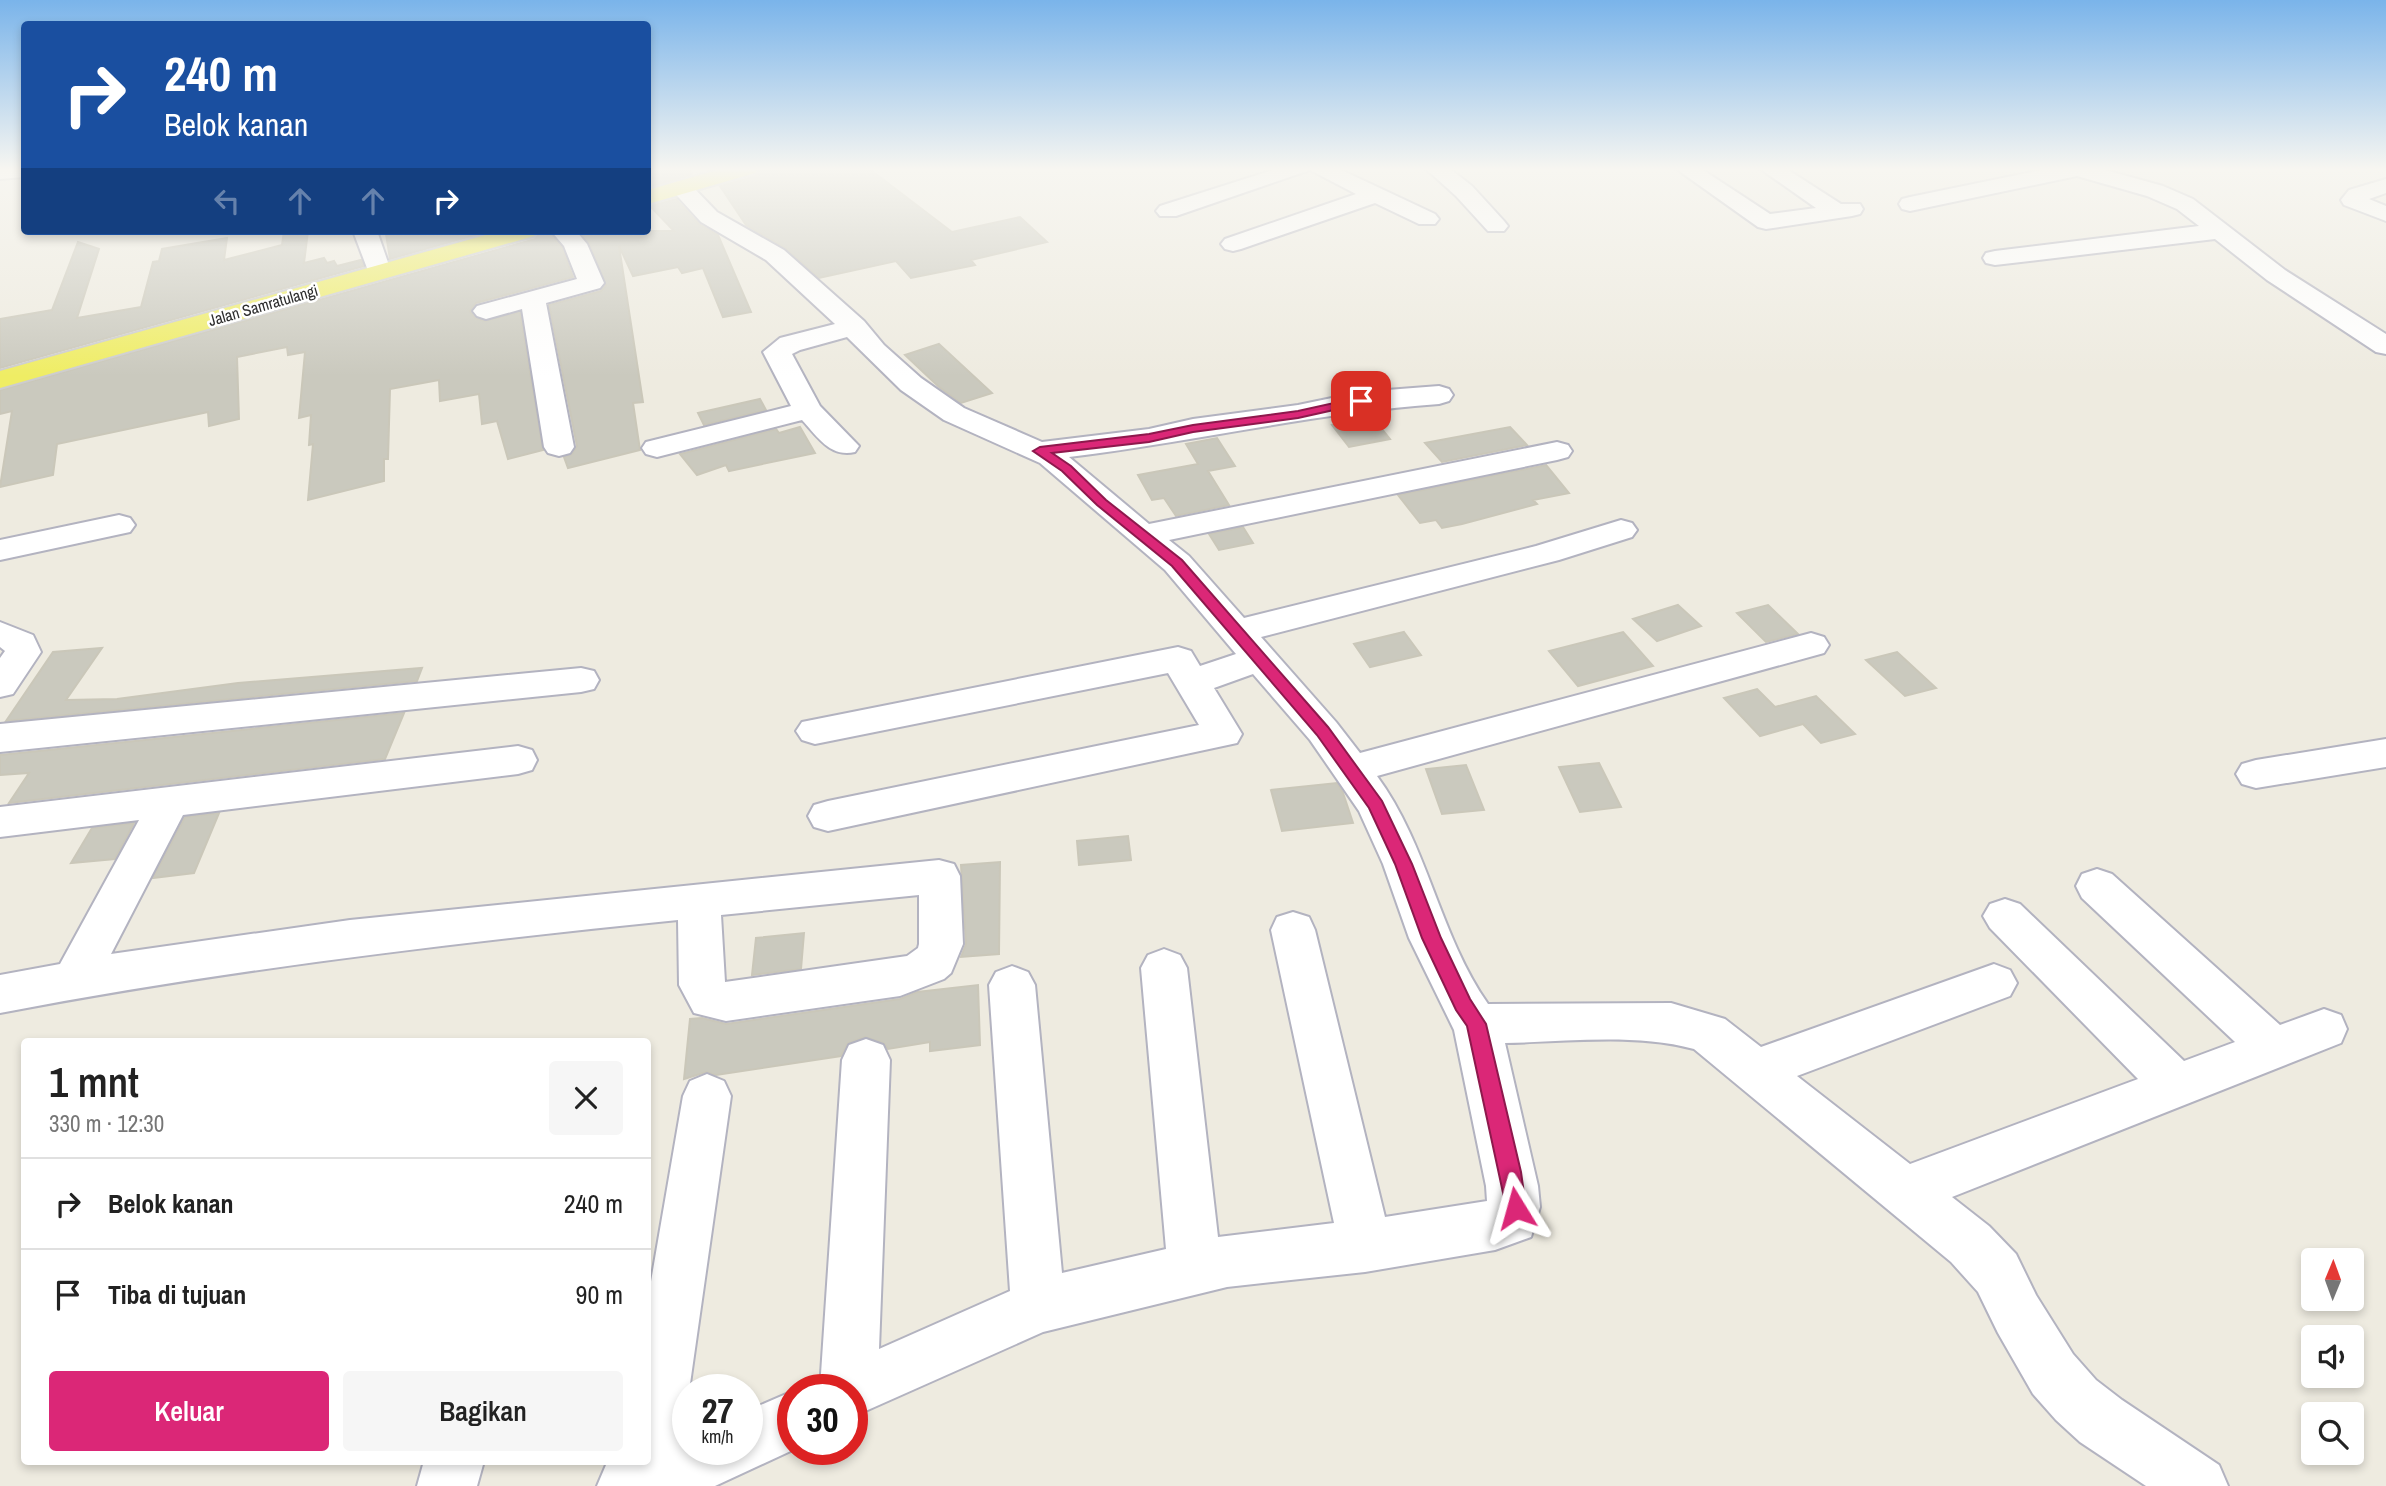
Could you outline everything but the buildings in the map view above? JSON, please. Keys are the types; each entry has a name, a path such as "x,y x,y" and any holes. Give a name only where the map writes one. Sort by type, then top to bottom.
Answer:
{"main road":[{"name":"Jalan Samratulangi","path":"0,380 503,237"}],"street":[{"path":"367,237 379,271"},
{"path":"486,311 591,283 575,244 569,237"},
{"path":"744,237 775,255 855,327 874,351 945,409 1040,451 1066,468 1102,502 1177,563 1250,644 1352,769 1376,805 1404,864 1432,938 1463,1004 1476,1024 1510,1172 1515,1215 1506,1222 1365,1246 1227,1261 1038,1306 962,1342 868,1381"},
{"path":"1233,244 1256,237"},
{"path":"1995,258 2168,237"},
{"path":"2229,237 2276,275 2386,346"},
{"path":"533,299 559,447"},
{"path":"844,446 808,411 777,352 790,344 855,327"},
{"path":"1040,451 1149,438 1193,428 1298,414 1361,401 1438,395"},
{"path":"657,448 808,411"},
{"path":"1144,536 1557,451"},
{"path":"0,550 119,524"},
{"path":"1192,682 1250,644 1621,530"},
{"path":"0,634 20,643 23,652 0,685"},
{"path":"1352,769 1811,645"},
{"path":"815,731 1178,659 1223,734 828,816"},
{"path":"0,738 581,680"},
{"path":"2256,774 2386,754"},
{"path":"0,822 518,760"},
{"path":"75,979 170,801"},
{"path":"0,994 238,953 428,929 939,876 942,945 936,960 923,970 900,977 726,1002 710,999 702,985 699,903"},
{"path":"2097,886 2273,1048"},
{"path":"2006,916 2177,1086"},
{"path":"1293,930 1365,1246"},
{"path":"1164,968 1195,1268"},
{"path":"1755,1070 1994,983"},
{"path":"1012,985 1038,1306"},
{"path":"1476,1024 1671,1023 1709,1033 1970,1244 1997,1273 2017,1314 2053,1374 2076,1400 2101,1421 2198,1486"},
{"path":"1904,1191 2324,1029"},
{"path":"850,1374 866,1060"},
{"path":"651,1406 707,1096"},
{"path":"447,1486 453,1465"},
{"path":"640,1465 637,1483 676,1473 694,1465"}],"route":[{"path":"1361,401 1298,414 1193,428 1149,438 1040,451 1066,468 1102,502 1177,563 1239,631 1323,731 1376,805 1404,864 1432,938 1463,1004 1476,1024 1516,1208"}]}
